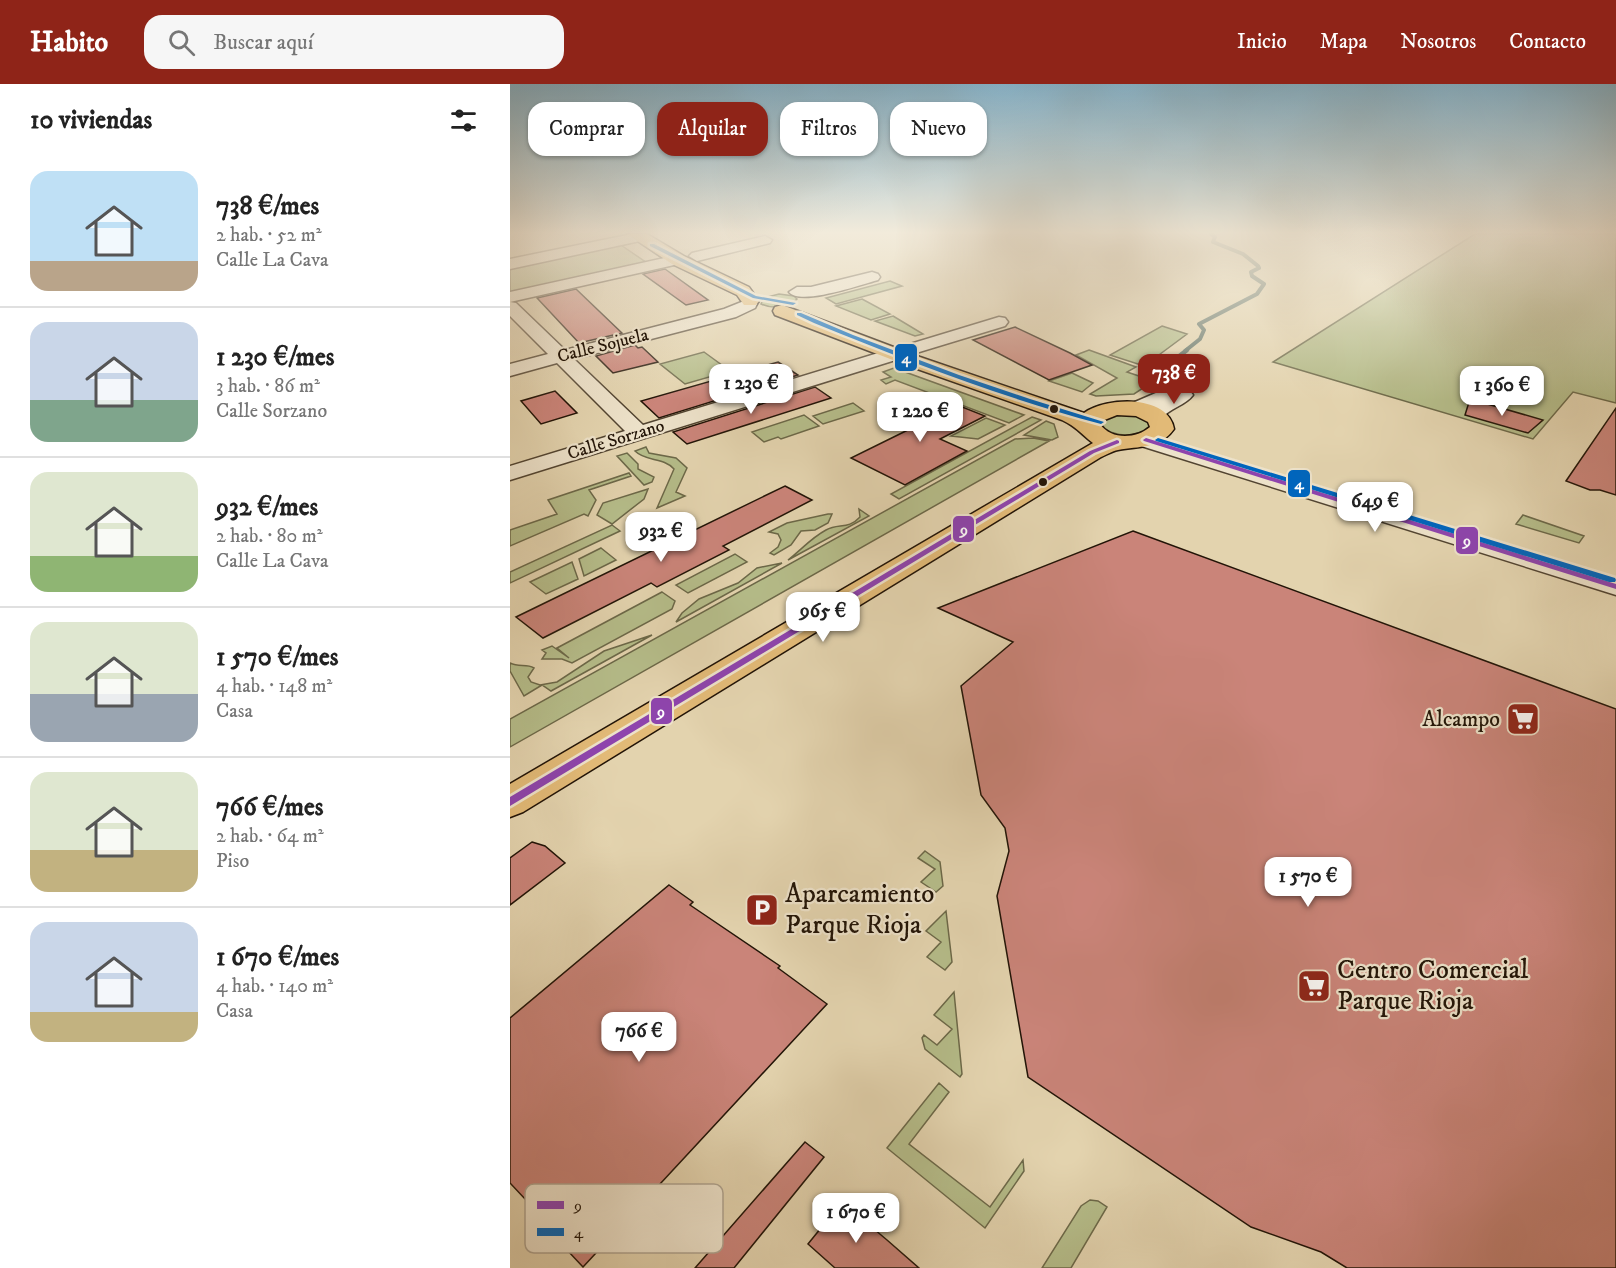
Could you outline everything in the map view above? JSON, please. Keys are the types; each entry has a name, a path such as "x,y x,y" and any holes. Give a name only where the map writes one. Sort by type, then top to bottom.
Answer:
{"main road":[{"path":"739,289 764,304 895,354 1070,415 1125,425"},
{"path":"760,289 764,304"},
{"path":"764,304 803,297 820,311 916,348 1077,404 1125,425"},
{"path":"510,778 1076,446 1125,425"},
{"path":"510,802 1089,454 1125,425"}],"street":[{"path":"510,297 545,289"},
{"path":"803,297 824,289"},
{"name":"Calle Sojuela","path":"510,370 764,304"},
{"path":"510,307 639,433"},
{"path":"916,348 999,322"},
{"name":"Calle Sorzano","path":"510,473 895,354"},
{"path":"1125,425 1616,569"},
{"path":"1125,425 1616,587"}],"green space":[{"path":"510,289 537,289 510,295"},
{"path":"859,289 890,289 836,304 826,298"},
{"path":"1388,289 1616,289 1616,403 1573,392 1533,439 1273,362"},
{"path":"779,294 794,296 797,299 790,305 780,307 761,304 764,298"},
{"path":"862,299 890,314 871,320 836,306"},
{"path":"893,316 923,334 915,336 875,321"},
{"path":"1162,326 1187,334 1144,366 1110,355"},
{"path":"1089,350 1136,367 1127,372 1154,381 1134,394 1096,396 1090,394 1117,378 1076,355"},
{"path":"704,352 730,371 685,384 660,364"},
{"path":"894,368 1024,415 1009,423 895,380 886,384 881,380 891,377 883,372"},
{"path":"1072,373 1093,383 1082,392 1049,381"},
{"path":"853,403 864,411 823,424 813,416"},
{"path":"1127,413 1147,419 1151,427 1149,430 1125,435 1102,428 1102,421 1105,417"},
{"path":"804,415 819,426 781,439 778,437 764,442 752,432"},
{"path":"1032,417 1041,420 899,499 891,494"},
{"path":"986,418 1005,425 978,439 951,436"},
{"path":"1046,421 1054,424 1058,437 1052,440 1024,435"},
{"path":"1033,438 1049,441 510,747 510,719 1015,439"},
{"path":"646,447 649,453 676,458 687,468 676,492 685,496 657,508 674,469 670,465 644,457 635,451"},
{"path":"627,453 638,464 638,469 654,477 652,482 644,485 617,456"},
{"path":"629,473 631,476 589,490 596,500 588,516 584,514 510,546 510,530 557,514 548,500"},
{"path":"648,489 644,499 612,524 597,515 603,503"},
{"path":"859,509 869,516 788,560 826,530 856,521 860,517"},
{"path":"832,514 828,523 815,530 801,531 791,545 774,555 770,553 778,547 781,540 778,534 769,532 787,523"},
{"path":"1523,515 1584,536 1579,543 1516,524"},
{"path":"612,525 620,531 510,583 510,572"},
{"path":"601,548 616,560 584,576 579,559"},
{"path":"735,554 747,562 688,593 676,585"},
{"path":"572,562 578,579 546,594 530,582"},
{"path":"782,563 676,622 682,613 699,599 738,583 757,568"},
{"path":"662,592 675,601 672,609 572,663 562,659 542,659 546,653 542,650 552,646 569,658 557,648"},
{"path":"652,635 551,691 542,685 524,696 510,671 510,663 528,666 534,668 528,677 531,682 540,685 557,682 604,651"},
{"path":"925,851 940,862 943,886 936,892 921,882 935,869 918,858"},
{"path":"946,911 952,962 945,970 927,957 941,942 926,931"},
{"path":"954,992 962,1074 960,1077 925,1049 922,1038 924,1035 937,1045 952,1029 934,1015"},
{"path":"939,1083 949,1092 909,1144 990,1207 1023,1160 1024,1171 985,1228 887,1148"},
{"path":"1090,1200 1098,1201 1107,1207 1071,1268 1042,1268 1081,1206"}],"building":[{"path":"576,289 622,333 579,343 537,298"},
{"path":"664,289 693,289 708,300 686,305"},
{"path":"1015,327 1092,365 1049,380 973,340"},
{"path":"635,345 638,348 642,347 658,362 613,373 596,356"},
{"path":"778,362 798,375 659,418 641,401"},
{"path":"815,387 831,398 687,444 673,432"},
{"path":"555,391 577,413 541,424 521,401"},
{"path":"942,399 985,416 940,439 967,451 905,485 851,458 922,423 906,417"},
{"path":"1470,399 1543,420 1528,433 1465,415"},
{"path":"1616,408 1616,495 1600,490 1590,490 1566,481"},
{"path":"785,486 812,500 723,546 729,550 657,587 651,583 543,638 516,617"},
{"name":"Centro Comercial Parque Rioja","path":"1133,531 1616,709 1616,1268 1347,1268 1321,1252 1251,1227 1028,1077 997,896 1009,851 1005,828 981,795 961,686 1013,642 938,608"},
{"path":"532,842 545,846 565,863 510,905 510,858"},
{"path":"669,885 693,902 690,905 780,966 778,968 827,1004 660,1184 525,1184 525,1199 510,1183 510,1018"},
{"path":"805,1142 824,1157 734,1268 695,1268 708,1253 723,1253 723,1236"},
{"path":"842,1202 919,1268 835,1268 808,1244"},
{"path":"570,1253 596,1253 583,1267"}],"waterway":[{"path":"1185,351 1200,339 1204,330 1199,324 1257,294 1260,289"},
{"path":"1176,377 1170,375 1164,368 1187,350"}],"transit line":[{"name":"4","path":"740,289 755,297 793,303"},
{"name":"4","path":"799,314 957,376 1028,401 1101,422"},
{"name":"9","path":"1146,440 1616,587"},
{"name":"4","path":"1158,440 1612,580"},
{"name":"9","path":"510,802 1092,452 1117,442"}],"place":[{"name":"Alcampo","path":"1523,719"},
{"name":"Aparcamiento Parque Rioja","path":"762,910"},
{"name":"Centro Comercial Parque Rioja","path":"1314,986"}]}
